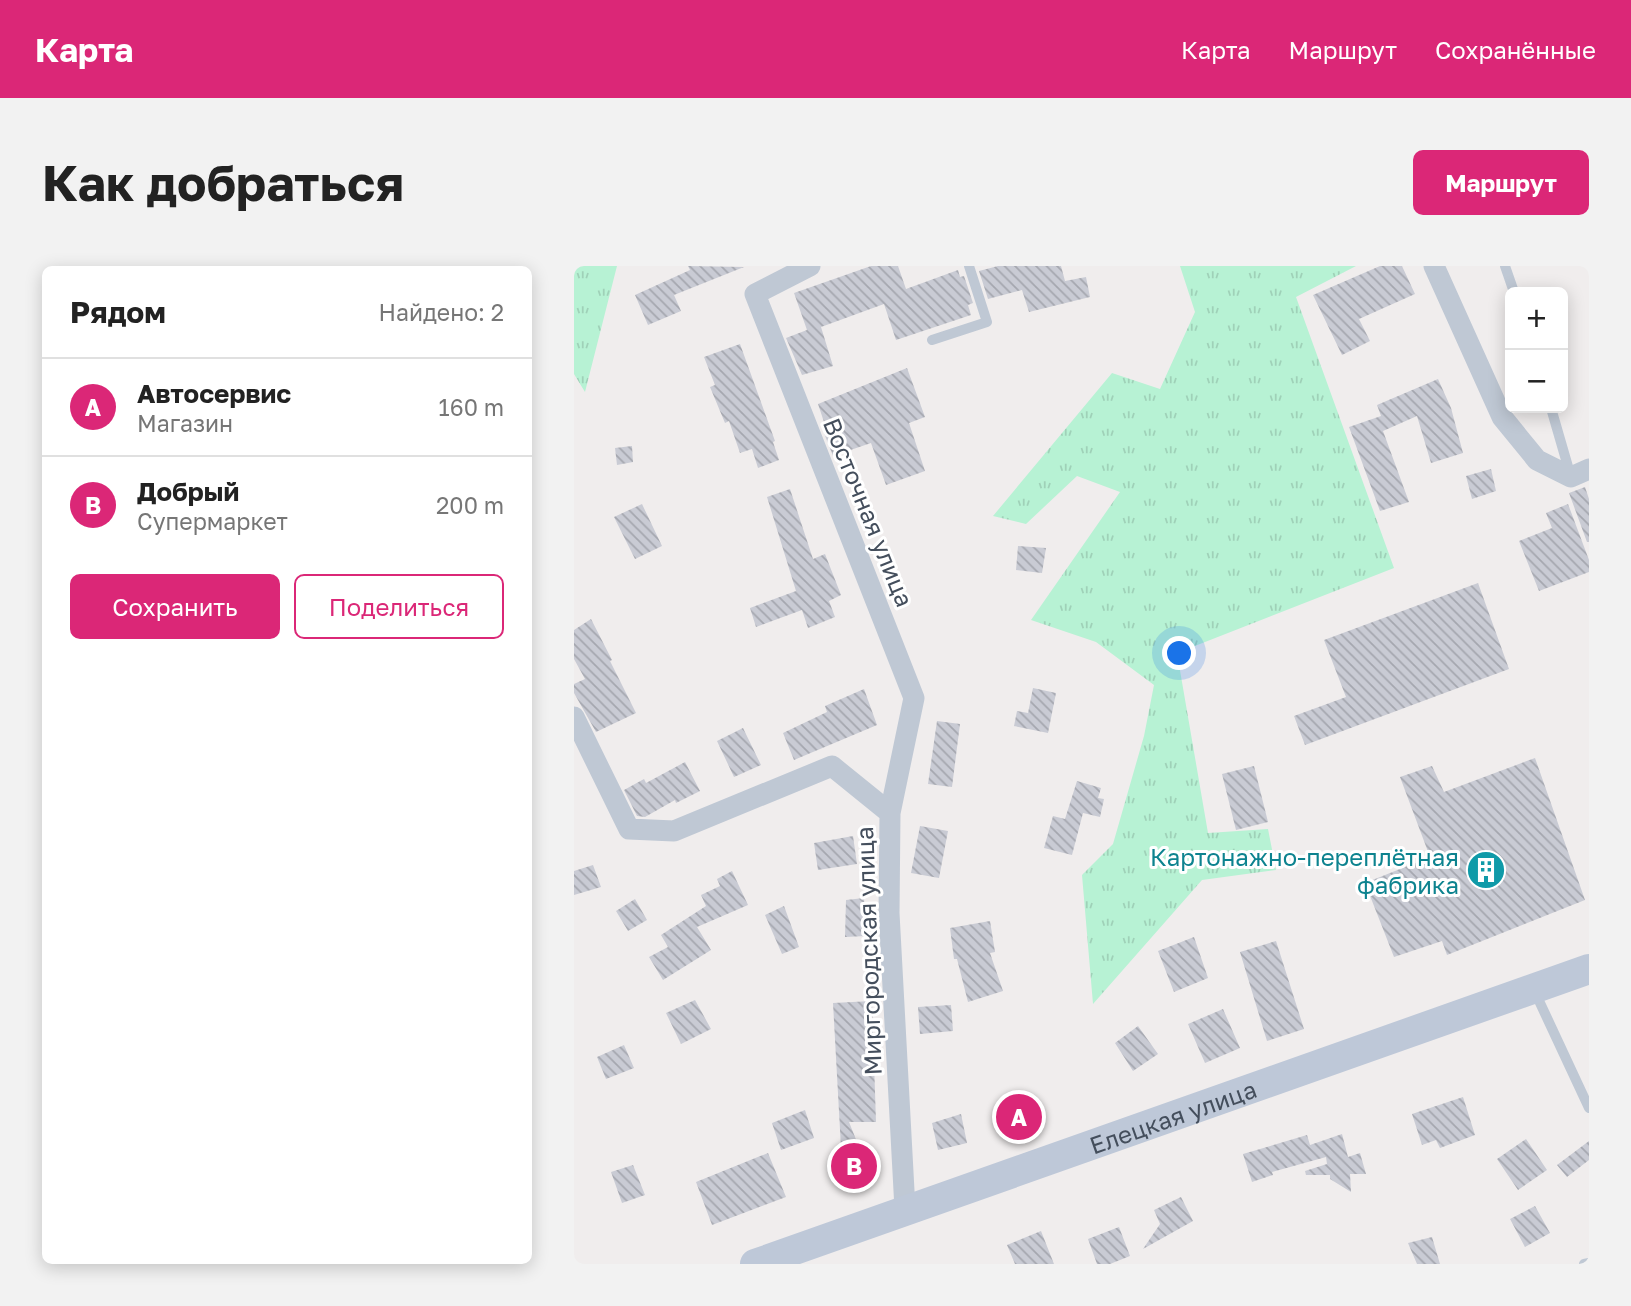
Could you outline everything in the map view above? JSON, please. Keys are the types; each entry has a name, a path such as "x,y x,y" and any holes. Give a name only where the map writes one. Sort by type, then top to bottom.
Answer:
{"main road":[{"name":"Елецкая улица","path":"755,1264 794,1254 905,1209 1589,969"}],"street":[{"name":"Восточная улица","path":"810,266 755,294 914,698 890,813"},
{"path":"1434,266 1502,418 1538,460 1580,472"},
{"name":"Миргородская улица","path":"574,717 629,829 674,831 832,766 890,813 889,913 905,1209"}],"lane":[{"path":"932,340 987,322 970,266"},
{"path":"1506,266 1512,287"},
{"path":"1553,413 1580,472"},
{"path":"1534,990 1589,1108"}],"green space":[{"path":"574,266 617,266 585,392 574,374"},
{"path":"1180,266 1356,266 1296,297 1394,568 1177,653 1208,833 1268,829 1276,870 1202,880 1093,1004 1082,875 1113,844 1144,736 1154,685 1096,642 1031,620 1120,492 1077,476 1026,524 993,516 1112,373 1160,389 1195,312"}],"building":[{"path":"688,266 744,267 674,295 681,311 648,325 635,295 690,270"},
{"path":"871,266 898,266 906,289 958,270 960,277 964,276 973,303 968,305 971,315 896,340 884,304 821,327 833,366 802,375 786,338 807,330 794,293"},
{"path":"998,266 1061,266 1065,281 1086,277 1090,297 1029,312 1022,290 988,299 979,271"},
{"path":"1380,266 1402,266 1415,294 1359,319 1370,341 1342,355 1313,295"},
{"path":"740,344 775,441 773,442 779,460 758,468 752,449 740,453 729,421 725,423 710,387 715,385 704,357"},
{"path":"907,368 925,417 909,423 925,471 886,485 871,443 833,456 824,433 827,431 818,404"},
{"path":"1438,379 1451,408 1463,453 1431,463 1417,416 1383,431 1409,502 1380,511 1349,427 1381,416 1377,405"},
{"path":"632,446 633,462 617,465 615,448"},
{"path":"1491,469 1496,491 1472,499 1466,476"},
{"path":"1585,487 1589,499 1589,542 1569,493"},
{"path":"790,489 813,559 825,554 841,595 829,601 835,617 808,628 802,610 756,627 750,608 796,591 767,497"},
{"path":"642,504 662,546 635,559 614,517"},
{"path":"1568,504 1589,560 1589,572 1539,591 1519,541 1552,528 1546,513"},
{"path":"1018,546 1046,548 1042,573 1016,570"},
{"path":"1478,583 1509,669 1305,745 1294,716 1346,697 1324,640"},
{"path":"591,619 636,713 596,732 574,693 574,684 585,679 574,659 574,630"},
{"path":"1033,688 1056,693 1048,733 1014,726 1017,711 1028,713"},
{"path":"864,689 877,725 794,760 783,733 827,712 825,706"},
{"path":"937,721 960,724 952,787 928,784"},
{"path":"743,728 761,765 734,777 717,741"},
{"name":"Картонажно-переплётная фабрика","path":"1535,758 1585,900 1447,955 1442,941 1394,957 1365,883 1430,857 1400,777 1432,766 1444,792"},
{"path":"685,762 700,791 676,803 675,800 645,817 637,816 624,790 644,779 646,783"},
{"path":"1254,766 1268,822 1236,830 1222,774"},
{"path":"1077,781 1101,788 1098,798 1104,799 1100,817 1083,813 1072,855 1044,848 1053,816 1065,819"},
{"path":"920,826 948,831 939,878 911,873"},
{"path":"853,836 857,864 818,870 814,843"},
{"path":"593,865 601,887 574,895 574,871"},
{"path":"732,871 748,905 697,927 711,950 663,980 649,957 668,947 661,935 706,906 701,895 720,886 717,879"},
{"path":"864,898 866,936 845,937 846,900"},
{"path":"635,899 647,920 628,931 616,911"},
{"path":"784,906 799,947 782,954 765,915"},
{"path":"990,921 995,952 990,953 1003,991 968,1002 957,959 954,959 950,928"},
{"path":"1194,937 1208,978 1174,992 1158,951"},
{"path":"1276,941 1304,1029 1267,1041 1240,952"},
{"path":"695,1000 711,1029 681,1044 666,1013"},
{"path":"872,1001 876,1122 849,1122 873,1182 852,1190 842,1166 833,1003"},
{"path":"951,1005 953,1031 920,1034 918,1007"},
{"path":"1223,1009 1240,1048 1205,1063 1188,1024"},
{"path":"1138,1026 1158,1054 1133,1071 1115,1043"},
{"path":"624,1045 634,1068 606,1079 597,1057"},
{"path":"1034,1095 1044,1125 1003,1139 993,1109"},
{"path":"1463,1097 1475,1135 1440,1148 1436,1140 1422,1145 1412,1114"},
{"path":"805,1110 814,1138 781,1150 772,1123"},
{"path":"961,1114 967,1143 938,1150 932,1123"},
{"path":"1342,1134 1348,1157 1360,1153 1366,1174 1350,1174 1351,1192 1330,1179 1330,1175 1306,1175 1305,1171 1327,1164 1326,1157 1272,1172 1273,1175 1252,1182 1243,1154 1307,1135 1310,1145"},
{"path":"1526,1139 1547,1170 1518,1190 1497,1159"},
{"path":"1589,1141 1589,1160 1567,1177 1557,1165"},
{"path":"768,1153 786,1197 712,1225 696,1182"},
{"path":"633,1165 645,1195 622,1203 611,1172"},
{"path":"1181,1197 1193,1221 1143,1249 1160,1224 1154,1210"},
{"path":"1535,1206 1550,1233 1525,1247 1510,1219"},
{"path":"1119,1227 1130,1256 1110,1264 1097,1264 1088,1239"},
{"path":"1041,1231 1054,1264 1015,1264 1007,1245"},
{"path":"1432,1237 1440,1264 1417,1264 1408,1243"}],"place":[{"name":"Картонажно-переплётная фабрика","path":"1486,870"},
{"name":"Автосервис","path":"1019,1117"},
{"name":"Добрый","path":"854,1166"}]}
